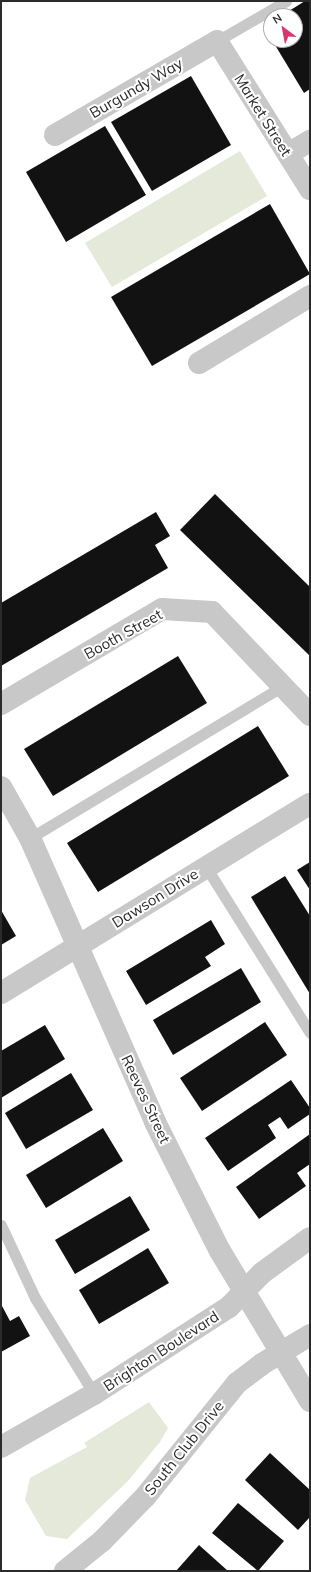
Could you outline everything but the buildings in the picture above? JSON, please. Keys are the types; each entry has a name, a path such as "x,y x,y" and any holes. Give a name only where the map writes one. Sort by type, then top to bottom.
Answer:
{"street":[{"name":"Burgundy Way","path":"55,135 217,41"},
{"name":"Market Street","path":"217,41 310,189"},
{"path":"288,154 310,141"},
{"path":"199,363 310,296"},
{"name":"Booth Street","path":"1,704 162,609 212,612 285,685 310,715"},
{"name":"Reeves Street","path":"1,788 30,838 155,1122 243,1293 310,1401"},
{"name":"Dawson Drive","path":"1,993 310,804"},
{"name":"Brighton Boulevard","path":"1,1447 94,1394 229,1307 262,1273 310,1238"},
{"name":"South Club Drive","path":"65,1571 102,1541 145,1497 237,1383 262,1364 310,1336"}],"lane":[{"path":"217,41 286,1"},
{"path":"30,838 285,685"},
{"path":"206,867 310,1033"},
{"path":"1,1225 35,1298 94,1394"}],"green space":[{"path":"240,151 267,196 112,287 85,243"},
{"path":"149,1402 168,1428 160,1442 128,1481 67,1539 46,1536 25,1500 30,1478 87,1447 84,1443"}]}
